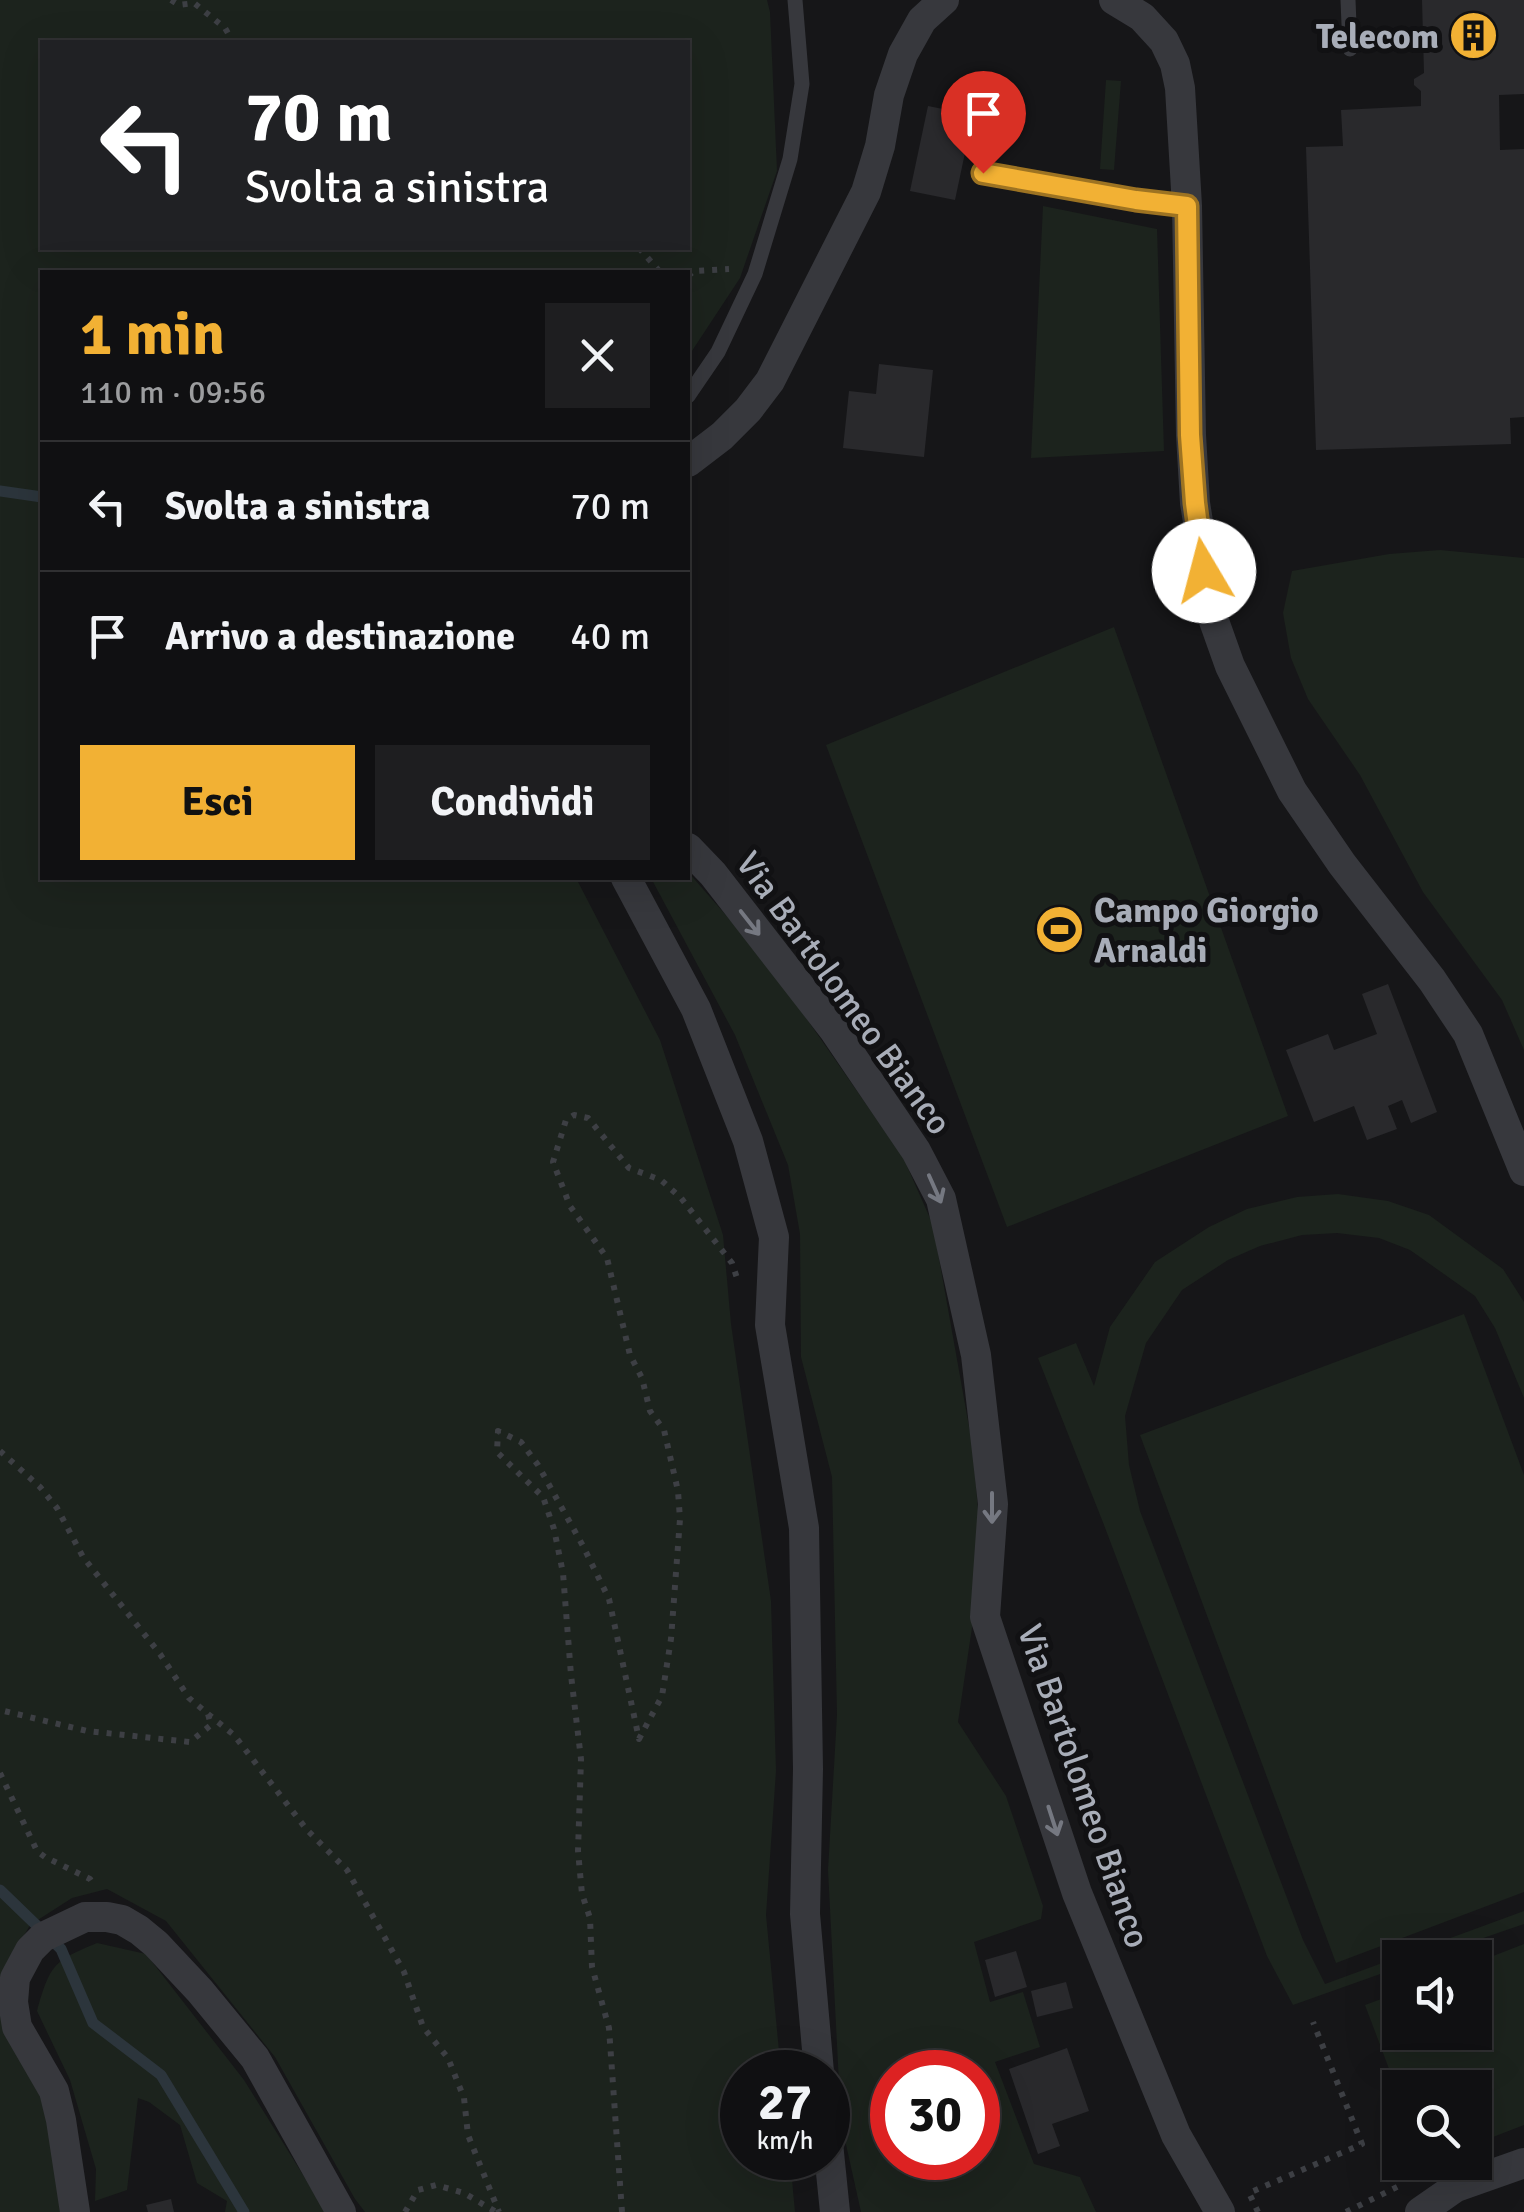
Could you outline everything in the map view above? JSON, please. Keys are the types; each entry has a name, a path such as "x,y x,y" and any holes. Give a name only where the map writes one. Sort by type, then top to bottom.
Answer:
{"street":[{"path":"690,460 748,410 770,380 866,192 902,54 922,20 944,0"},
{"path":"1114,0 1142,17 1164,41 1175,64 1180,88 1195,503 1214,620 1230,666 1292,791 1468,1034 1524,1172"},
{"name":"Via Bartolomeo Bianco","path":"690,850 713,874 834,1030 916,1151 941,1199 976,1355 994,1504 985,1617 1077,1893 1176,2135 1220,2212"},
{"path":"627,880 696,1010 748,1141 774,1237 770,1325 804,1528 808,1769 804,1914 817,2050"},
{"path":"74,2212 54,2091 17,2027 14,2002 15,1978 30,1950 43,1937 84,1917 122,1920 156,1944 200,1991 255,2058 341,2212"},
{"path":"1420,2212 1456,2186 1524,2163"},
{"path":"832,2180 835,2212"}],"lane":[{"path":"690,393 718,352 754,274 790,159 802,84 796,0"},
{"path":"1348,0 1350,49"},
{"path":"983,173 1187,206"}],"path":[{"path":"171,0 179,5 194,3 225,28 232,40"},
{"path":"641,250 658,270"},
{"path":"690,274 745,268 754,274"},
{"path":"622,2212 609,2028 592,1967 590,1918 582,1894 578,1851 581,1759 563,1574 543,1497 497,1452 498,1431 521,1442 538,1465 609,1600 639,1739 662,1696 680,1519 664,1430 650,1410 642,1378 630,1355 607,1258 570,1206 552,1162 566,1120 574,1115 588,1118 629,1168 661,1180 682,1198 732,1264 744,1298"},
{"path":"0,1451 40,1487 56,1508 83,1557 160,1654 188,1698 234,1735 307,1830 348,1870 404,1972 423,2026 448,2058 464,2098 468,2135 497,2212"},
{"path":"0,1710 87,1731 190,1742 211,1725 208,1714"},
{"path":"0,1773 37,1851 90,1880 105,1904 107,1917"},
{"path":"1258,2212 1250,2193 1362,2144 1313,2022"},
{"path":"406,2212 418,2190 436,2185 464,2192 497,2212"}],"shaded area":[{"path":"0,0 767,0 777,171 740,278 690,354 690,270 40,270 40,880 577,880 660,1040 723,1235 731,1324 771,1601 776,1771 766,1915 779,2050 720,2050 720,2180 792,2180 795,2212 365,2212 275,2057 166,1921 107,1889 72,1898 30,1925 0,1978"},
{"path":"1106,80 1121,81 1114,170 1100,169"},
{"path":"1043,206 1157,229 1164,451 1031,458"},
{"path":"1440,550 1524,558 1524,1050 1502,1000 1423,892 1360,775 1308,699 1291,658 1283,613 1292,571 1389,554"},
{"name":"Campo Giorgio Arnaldi","path":"1114,627 1288,1116 1007,1227 826,745"},
{"path":"690,874 767,962 903,1157 933,1225 973,1449 982,1560 958,1722 1006,1796 1043,1906 1041,1919 974,1942 990,2002 1023,1992 1040,2047 1000,2060 1000,2050 870,2050 870,2180 1000,2180 1000,2075 1034,2164 1080,2177 1096,2212 861,2212 850,2162 850,2050 837,2050 828,1870 837,1715 832,1477 801,1357 800,1234 788,1165 735,1035 652,880 690,880"},
{"path":"1338,1194 1388,1201 1429,1215 1503,1269 1524,1302 1524,1398 1495,1328 1475,1296 1410,1250 1379,1238 1337,1233 1302,1235 1260,1246 1228,1260 1182,1290 1146,1343 1125,1416 1129,1465 1140,1511 1303,1940 1325,1984 1382,1963 1382,1973 1293,2005 1267,1956 1038,1358 1076,1343 1094,1386 1110,1327 1155,1262 1209,1227 1247,1209 1297,1197"},
{"path":"1464,1314 1524,1475 1524,1892 1397,1940 1382,1940 1382,1946 1336,1963 1140,1435"},
{"path":"1524,1911 1524,1924 1477,1940 1445,1940"},
{"path":"97,1943 146,1954 244,2080 326,2212 225,2212 227,2201 197,2183 180,2125 138,2098 127,2190 95,2201 96,2169 70,2080 37,2011 55,1966"},
{"path":"1524,1944 1524,2125 1492,2137 1492,2070 1389,2070 1365,2005 1382,1999 1382,2050 1492,2050 1492,1956"},
{"path":"0,2013 50,2113 60,2212 0,2212"}],"building":[{"path":"1422,0 1524,0 1524,94 1499,95 1500,150 1524,149 1524,417 1510,418 1511,444 1316,450 1306,147 1343,146 1341,110 1421,106 1421,91 1414,85 1414,79 1424,73"},
{"path":"928,106 973,115 955,200 910,191"},
{"path":"879,364 933,370 924,457 843,448 849,391 876,394"},
{"path":"1388,984 1437,1112 1411,1123 1402,1100 1388,1106 1397,1129 1367,1140 1354,1106 1314,1122 1286,1050 1328,1034 1334,1050 1377,1034 1362,994"},
{"path":"1016,1951 1027,1987 995,1997 985,1960"},
{"path":"1066,1982 1073,2008 1037,2017 1031,1991"},
{"path":"1067,2048 1089,2111 1052,2124 1060,2146 1038,2154 1009,2069"},
{"path":"171,2199 174,2212 148,2212 146,2205"}],"waterway":[{"path":"0,491 40,497"},
{"path":"0,1890 61,1949 93,2023 161,2075 244,2212"}],"place":[{"name":"Telecom","path":"1474,36"},
{"name":"Campo Giorgio Arnaldi","path":"1059,930"}],"route":[{"path":"983,173 1187,206 1190,435 1204,571"}]}
